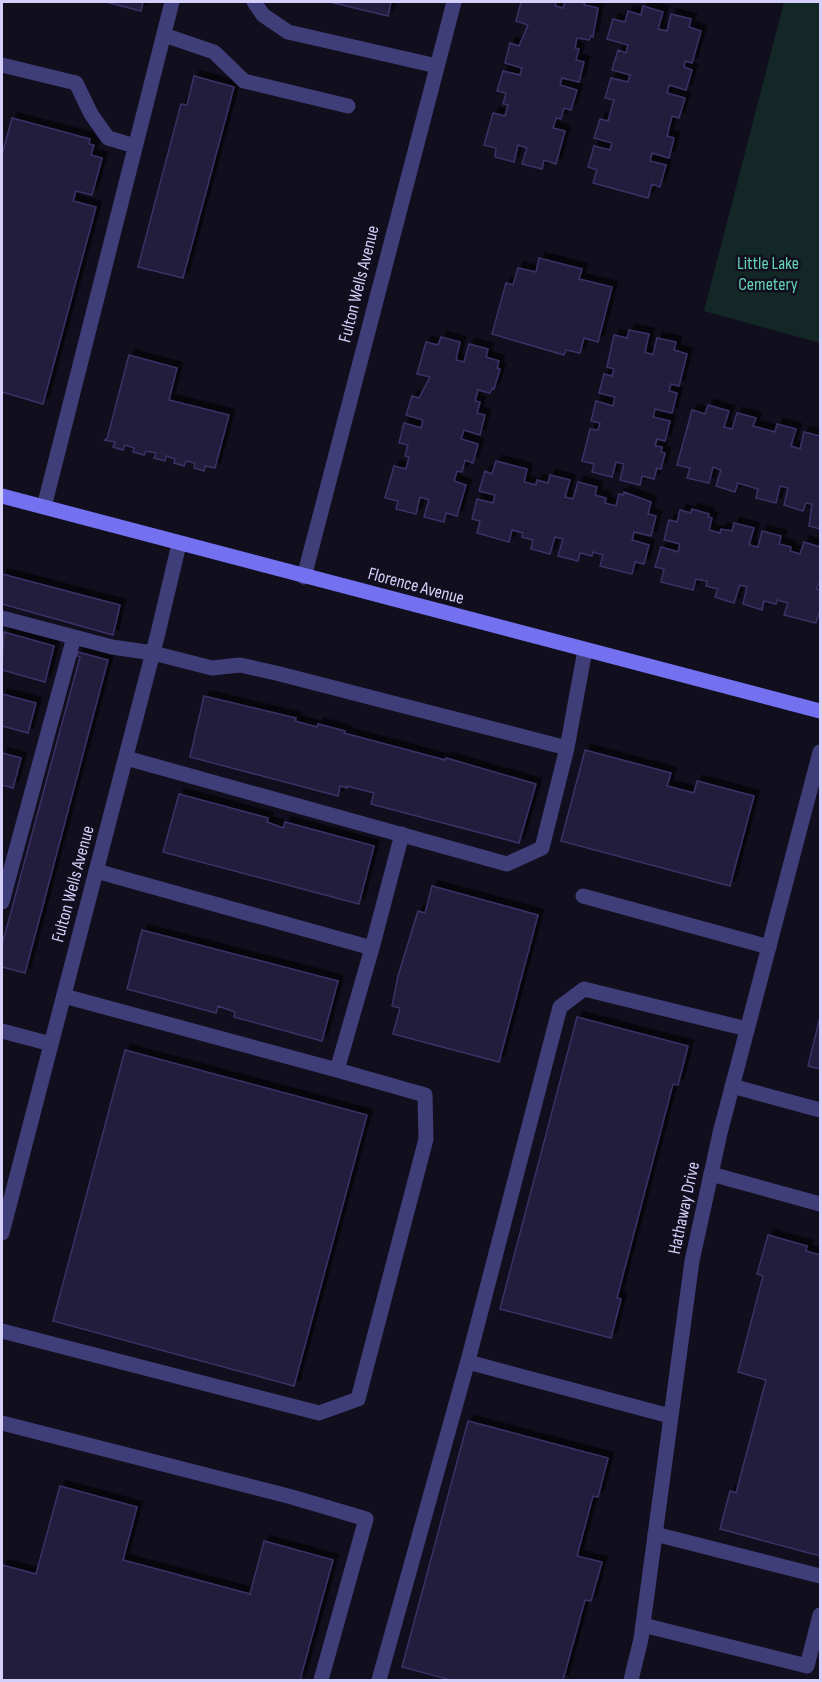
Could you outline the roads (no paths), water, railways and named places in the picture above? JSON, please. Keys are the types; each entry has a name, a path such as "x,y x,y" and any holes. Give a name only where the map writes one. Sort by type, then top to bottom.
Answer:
{"main road":[{"name":"Florence Avenue","path":"2,496 820,711"}],"street":[{"path":"44,507 172,2"},
{"path":"254,2 263,15 288,32 437,66"},
{"name":"Fulton Wells Avenue","path":"304,577 454,2"},
{"path":"164,35 214,52 244,81 348,106"},
{"path":"2,64 76,83 91,114 108,138 135,146"},
{"name":"Fulton Wells Avenue","path":"2,1233 153,653 179,544"},
{"path":"2,618 112,647 153,653 212,668 240,664 567,748"},
{"path":"2,902 74,637"},
{"path":"126,758 507,864 542,848 567,748 585,650"},
{"name":"Hathaway Drive","path":"631,1680 643,1625 692,1261 732,1086 820,752"},
{"path":"337,1070 402,834"},
{"path":"96,872 372,948"},
{"path":"583,896 769,947"},
{"path":"379,1680 468,1362 560,1007 584,989 747,1029"},
{"path":"2,1331 319,1413 358,1399 426,1139 425,1095 64,996"},
{"path":"2,1031 51,1044"},
{"path":"732,1086 820,1110"},
{"path":"711,1174 820,1204"},
{"path":"468,1362 670,1416"},
{"path":"2,1423 292,1497 366,1519 321,1680"},
{"path":"655,1534 820,1576"},
{"path":"643,1625 807,1666 820,1615"}],"park label":[{"name":"Little Lake Cemetery","path":"768,273"}]}
